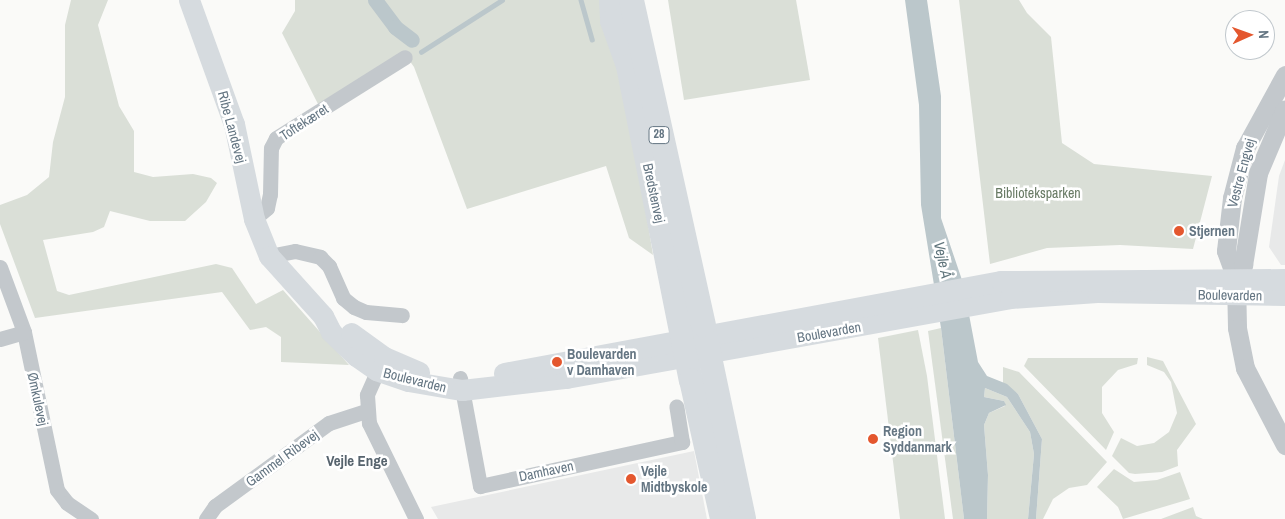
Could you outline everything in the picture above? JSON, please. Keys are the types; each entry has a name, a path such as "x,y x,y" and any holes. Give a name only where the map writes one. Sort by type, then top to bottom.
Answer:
{"highway":[{"name":"Bredstenvej","path":"631,0 695,339"}],"main road":[{"name":"Ribe Landevej","path":"189,0 234,124 254,219 269,256 323,316 332,332 380,363"},
{"name":"Bredstenvej","path":"611,0 612,21 628,66 695,339"},
{"name":"Boulevarden","path":"380,363 408,381 461,384 495,375 695,339 821,334 927,303 973,295 1040,278 1236,287 1285,295"},
{"name":"Boulevarden","path":"1236,287 1285,279"},
{"name":"28","path":"695,339 722,519"},
{"name":"28","path":"695,339 744,519"}],"street":[{"name":"Toftekæret","path":"254,219 267,208 270,194 271,148 276,138 405,57"},
{"name":"Vestre Engvej","path":"1236,287 1226,251 1240,166 1252,130 1285,75"},
{"name":"Vestre Engvej","path":"1285,109 1258,173 1244,258 1236,287 1236,328 1245,368 1285,445"},
{"path":"269,256 295,250 320,257 329,266 343,298 354,307 366,312 402,315"},
{"name":"Ømkulevej","path":"0,267 24,332 56,490 67,503 91,519"},
{"path":"0,339 24,332"},
{"path":"380,363 367,395 366,411 371,433 416,519"},
{"name":"Damhaven","path":"461,384 480,486 682,442 676,406"},
{"name":"Gammel Ribevej","path":"206,519 215,506 329,424 366,411"}],"shaded area":[{"path":"1285,160 1285,265 1281,265 1269,247 1279,176"},
{"name":"Vejle Midtbyskole","path":"694,451 707,519 438,519 431,507"}],"green space":[{"path":"71,0 108,0 98,25 119,106 134,131 134,172 153,177 193,174 211,178 217,183 206,202 185,221 150,221 110,211 104,227 93,232 43,240 57,291 69,295 216,264 232,268 256,304 283,290 349,365 281,362 281,337 266,327 250,330 222,292 35,318 0,224 0,205 27,195 49,177 53,142 65,97 65,25"},
{"path":"295,0 604,0 628,101 653,255 629,238 606,166 467,209 414,67 404,53 318,104 282,33 295,11"},
{"path":"668,0 796,0 810,80 684,100"},
{"name":"Biblioteksparken","path":"959,0 1019,0 1027,13 1051,37 1062,143 1094,164 1212,176 1193,249 1120,245 1047,248 990,264"},
{"path":"941,328 964,519 953,519 928,331"},
{"path":"918,330 927,376 945,519 900,519 878,338"},
{"path":"1147,357 1163,361 1196,424 1177,450 1178,466 1162,472 1135,474 1129,473 1112,456 1121,438 1137,446 1154,443 1169,432 1177,413 1171,382 1164,372 1147,365"},
{"path":"1028,358 1138,358 1137,364 1118,370 1102,387 1102,413 1114,432 1106,450 1024,366"},
{"path":"1003,367 1019,372 1107,462 1087,485 1069,488 1053,499 1043,519 1036,519 1042,439 1018,394 1003,383"},
{"path":"985,388 1007,397 1030,432 1034,454 1028,519 987,519 988,475 984,425 989,413 1005,406 1004,401 984,397"},
{"path":"1114,469 1134,482 1157,480 1180,472 1190,499 1123,519 1118,507 1097,487"},
{"path":"1193,507 1196,516 1203,519 1161,519"}],"water":[{"name":"Vejle Å","path":"905,0 927,0 941,96 941,218 963,283 978,362 987,376 1007,384 1018,394 1042,439 1036,519 1028,519 1034,454 1030,432 1007,397 985,388 984,397 1004,401 1006,405 989,413 984,425 988,475 987,519 964,519 941,328 921,205 919,105"}],"waterway":[{"path":"375,0 395,27 412,40"},
{"path":"421,52 502,0"},
{"path":"581,0 592,39"}],"place":[{"name":"Stjernen","path":"1179,231"},
{"name":"Boulevarden v Damhaven","path":"557,362"},
{"name":"Region Syddanmark","path":"873,439"},
{"name":"Vejle Midtbyskole","path":"631,479"}],"district":[{"name":"Vejle Enge","path":"357,461"}]}
